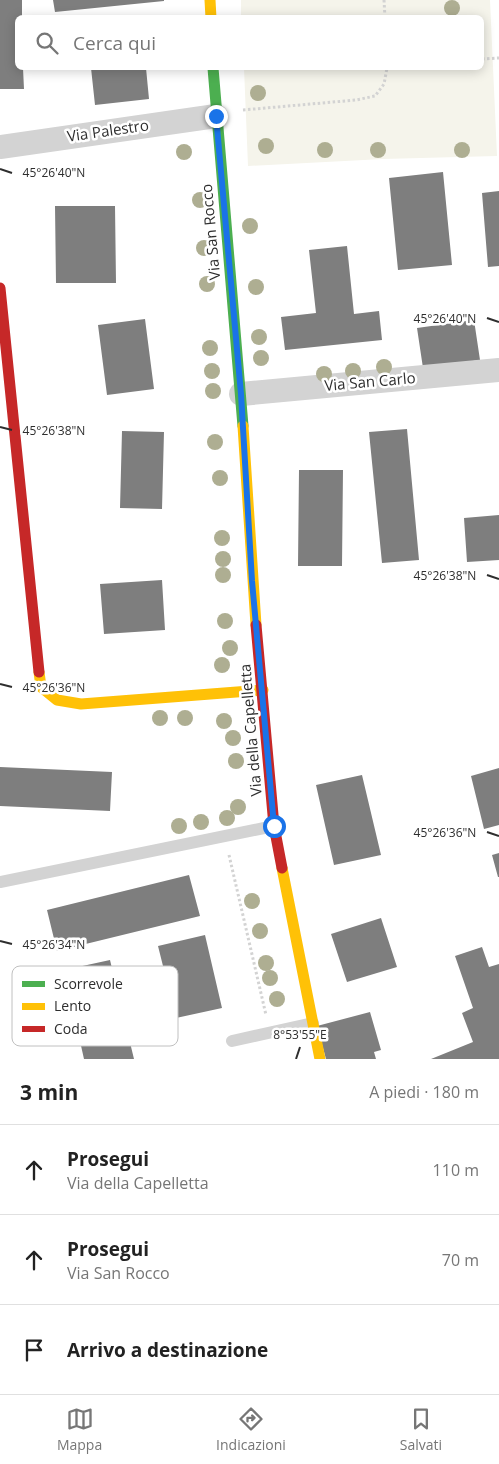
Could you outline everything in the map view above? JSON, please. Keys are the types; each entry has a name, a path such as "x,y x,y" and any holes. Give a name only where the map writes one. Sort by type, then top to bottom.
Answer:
{"street":[{"path":"210,0 211,15"},
{"name":"Via San Rocco","path":"213,70 241,394"},
{"name":"Via Palestro","path":"0,147 216,116"},
{"path":"0,288 41,687 56,700 81,704 262,690"},
{"name":"Via San Carlo","path":"241,394 499,370"},
{"name":"Via della Capelletta","path":"241,394 252,581 274,826 320,1059"}],"lane":[{"path":"0,882 274,826"},
{"path":"232,1041 313,1023"}],"path":[{"path":"384,0 386,15"},
{"path":"484,59 499,58"},
{"path":"216,116 246,110 356,100 375,96 384,84 387,70"},
{"path":"225,836 270,1032"}],"shaded area":[{"path":"241,0 490,0 497,156 383,159 248,166 244,70 484,70 484,15 241,15"}],"building":[{"path":"0,0 22,0 22,15 15,15 15,70 23,70 24,89 0,89"},
{"path":"53,0 164,0 164,1 55,12"},
{"path":"91,70 146,70 149,99 95,105"},
{"path":"443,172 452,265 398,270 389,178"},
{"path":"499,191 499,266 488,267 482,193"},
{"path":"55,206 115,206 116,283 56,283"},
{"path":"347,246 354,314 379,311 382,340 285,350 281,317 316,313 309,250"},
{"path":"145,319 154,389 107,395 98,325"},
{"path":"474,320 480,360 423,368 417,328"},
{"path":"407,429 419,560 382,563 369,432"},
{"path":"122,431 164,432 162,509 120,508"},
{"path":"299,470 343,470 342,566 298,566"},
{"path":"499,515 499,560 467,562 464,518"},
{"path":"162,580 165,630 104,634 100,584"},
{"path":"0,767 112,772 110,811 0,806"},
{"path":"499,768 499,825 484,829 471,776"},
{"path":"362,775 381,855 334,865 316,785"},
{"path":"499,853 499,877 498,877 492,855"},
{"path":"189,875 200,916 57,951 47,910"},
{"path":"381,918 397,967 347,982 331,934"},
{"path":"205,935 222,1008 178,1018 178,966 163,966 158,946"},
{"path":"482,947 489,967 499,964 499,1059 431,1059 473,1042 462,1013 473,1008 455,956"},
{"path":"110,960 111,966 82,966"},
{"path":"370,1012 381,1050 374,1052 376,1059 326,1059 317,1026"},
{"path":"81,1046 131,1046 134,1059 84,1059"}],"traffic: fast":[{"path":"213,70 243,426"}],"traffic: slow":[{"path":"210,0 211,15"},
{"path":"243,426 256,625"},
{"path":"39,672 41,687 57,700 81,704 263,690"},
{"path":"282,868 320,1059"}],"traffic: jam":[{"path":"0,288 39,672"},
{"path":"256,625 274,826 282,868"}],"route":[{"path":"216,116 241,394 252,581 274,826"}]}
